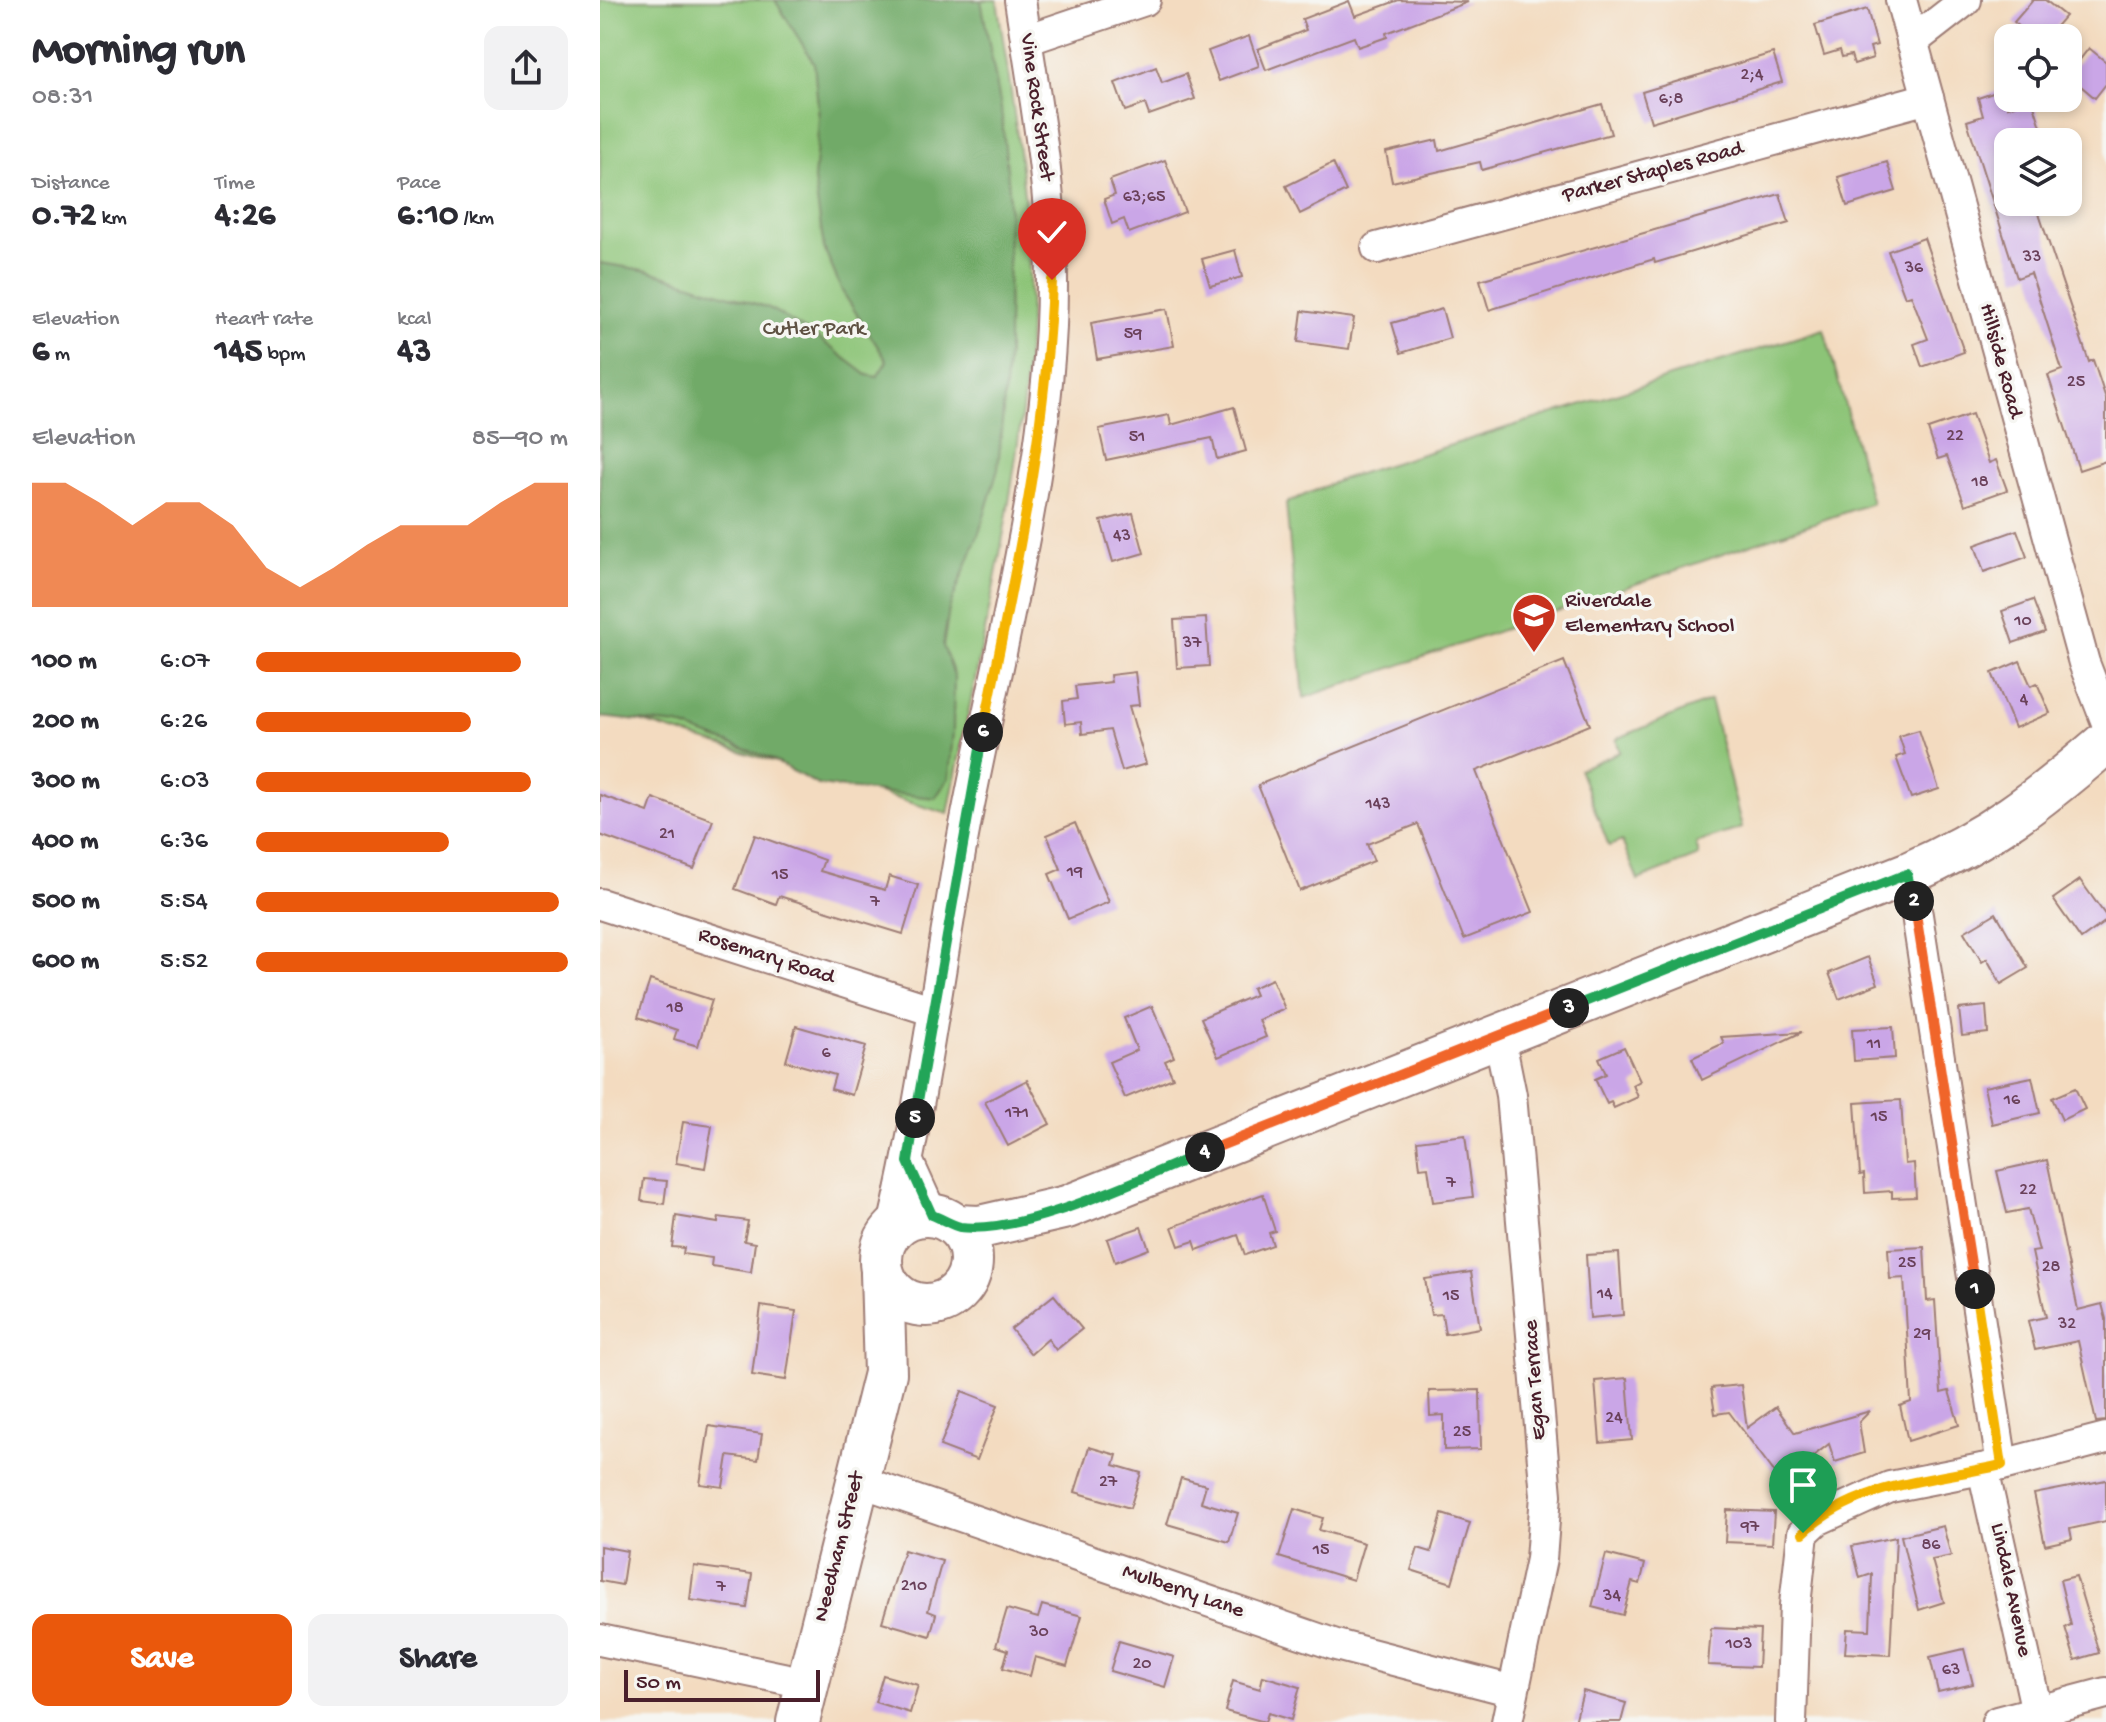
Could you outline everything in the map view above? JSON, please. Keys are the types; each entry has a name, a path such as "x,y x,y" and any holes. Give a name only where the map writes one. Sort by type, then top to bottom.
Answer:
{"main road":[{"path":"1067,1207 980,1227 917,1216 892,1231 880,1258 882,1273 896,1295 919,1305 932,1305 954,1296 968,1277 1021,1231 1067,1207 1907,874 2008,822 2106,742"},
{"path":"944,1221 970,1249 968,1277"},
{"name":"Needham Street","path":"802,1703 885,1373 882,1273"},
{"name":"Needham Street","path":"885,1373 932,1305"}],"street":[{"name":"Vine Rock Street","path":"892,1231 908,1162 931,1010 1025,522 1049,348 1052,280 1050,209 1020,0"},
{"path":"1026,40 1145,0"},
{"name":"Hillside Road","path":"1901,0 2084,663 2106,720"},
{"path":"1912,42 1966,0"},
{"name":"Parker Staples Road","path":"1377,248 1928,98"},
{"name":"Lindale Avenue","path":"1907,874 1917,915 1992,1467 2037,1712"},
{"name":"Rosemary Road","path":"600,904 931,1010"},
{"name":"Egan Terrace","path":"1499,1036 1511,1095 1546,1495 1541,1559 1507,1722"},
{"path":"908,1162 944,1221"},
{"path":"1791,1722 1795,1605 1803,1533 1817,1520 1890,1487 1992,1467 2106,1438"},
{"name":"Mulberry Lane","path":"856,1480 1336,1645 1513,1691"},
{"path":"600,1640 802,1703"},
{"path":"1997,1722 2106,1693"}],"green space":[{"name":"Cutler Park","path":"600,0 997,0 1027,225 1027,361 1014,474 948,814 600,709"},
{"name":"Cutler Park","path":"775,0 981,0 1001,108 1009,189 1008,352 998,469 980,530 949,609 943,646 954,675 953,732 949,778 935,798 818,785 767,757 678,725 600,717 600,263 650,271 769,308 817,337 867,375 877,377 887,361 842,291 824,248 814,180 819,118 814,63"},
{"path":"1824,329 1872,503 1304,698 1286,503 1342,479"},
{"path":"1710,700 1742,828 1696,843 1699,856 1638,880 1622,841 1609,846 1579,769 1620,752 1616,739"}],"building":[{"path":"1399,0 1468,2 1358,47 1354,37 1266,70 1258,49 1306,30 1302,19 1349,1 1355,16"},
{"path":"2033,0 2045,0 2065,16 2058,24 2014,22"},
{"path":"1867,9 1877,45 1870,47 1873,58 1854,64 1851,55 1842,57 1840,50 1824,55 1815,25"},
{"path":"1249,36 1259,66 1219,81 1208,51"},
{"path":"2089,48 2106,62 2106,84 2095,98 2082,87 2082,57"},
{"path":"1773,53 1782,82 1651,122 1642,92"},
{"path":"1156,67 1162,83 1186,74 1195,99 1149,115 1145,104 1125,111 1115,83"},
{"path":"1994,93 1994,112 2036,112 2041,128 1994,128 1994,206 1967,121 1983,116 1978,98"},
{"path":"1602,104 1611,134 1482,170 1480,162 1392,182 1386,152 1437,140 1439,151"},
{"path":"1165,160 1185,212 1129,233 1124,219 1112,224 1104,199 1115,195 1110,180"},
{"path":"1887,162 1896,191 1847,206 1838,177"},
{"path":"1333,163 1346,191 1300,214 1286,186"},
{"path":"1780,194 1789,223 1655,263 1654,259 1489,310 1480,280"},
{"path":"1997,216 2040,216 2089,362 2093,360 2106,399 2106,461 2079,470 2048,375 2062,370 2031,273 2017,278"},
{"path":"1924,238 1964,352 1922,367 1914,344 1928,339 1911,295 1905,297 1888,251"},
{"path":"1235,250 1242,277 1210,286 1202,259"},
{"path":"1167,309 1174,346 1097,359 1091,323"},
{"path":"1442,309 1450,338 1401,353 1392,323"},
{"path":"1302,311 1354,318 1349,349 1298,342"},
{"path":"1234,407 1246,451 1217,459 1212,438 1106,460 1099,429 1169,415 1171,425"},
{"path":"1972,414 1989,463 1996,460 2007,490 1965,505 1947,456 1938,459 1928,429"},
{"path":"1133,513 1144,553 1113,562 1101,521"},
{"path":"2017,530 2027,557 1984,572 1975,545"},
{"path":"2033,600 2045,632 2013,643 2002,611"},
{"path":"1206,618 1209,666 1177,668 1174,620"},
{"path":"1564,661 1590,725 1476,771 1533,912 1464,939 1418,824 1367,844 1374,861 1300,891 1258,785"},
{"path":"2020,661 2031,686 2037,683 2050,713 2015,728 1992,673"},
{"path":"1135,672 1139,705 1129,706 1146,764 1122,771 1110,730 1082,734 1081,722 1065,724 1063,701 1077,699 1075,686 1111,682 1110,675"},
{"path":"1919,730 1939,789 1911,798 1896,757 1905,754 1899,736"},
{"path":"600,795 648,812 653,798 713,820 694,869 600,835"},
{"path":"1075,823 1109,902 1068,919 1049,874 1061,869 1047,835"},
{"path":"755,835 824,860 820,871 885,890 889,876 918,885 903,934 779,896 776,904 735,889"},
{"path":"2080,880 2106,916 2106,921 2081,939 2053,899"},
{"path":"1996,913 2028,968 2001,984 1987,959 1982,962 1964,932"},
{"path":"1868,957 1878,984 1839,999 1829,973"},
{"path":"1272,979 1285,1009 1259,1020 1266,1037 1218,1057 1201,1018 1255,995 1252,988"},
{"path":"650,980 712,1000 698,1046 674,1039 677,1030 638,1017"},
{"path":"1152,1006 1174,1057 1165,1061 1173,1078 1125,1098 1109,1062 1137,1050 1124,1018"},
{"path":"1986,1006 1988,1033 1962,1036 1959,1009"},
{"path":"796,1026 866,1046 852,1095 831,1089 835,1075 786,1061"},
{"path":"1893,1027 1895,1058 1854,1061 1852,1029"},
{"path":"1802,1032 1702,1080 1692,1058 1724,1043 1721,1037"},
{"path":"1624,1047 1640,1081 1633,1085 1638,1097 1614,1108 1611,1102 1607,1104 1595,1079 1606,1074 1599,1058"},
{"path":"2032,1077 2040,1113 1992,1124 1984,1087"},
{"path":"1027,1080 1050,1124 1008,1146 985,1102"},
{"path":"2075,1088 2085,1109 2062,1120 2052,1098"},
{"path":"1901,1100 1905,1164 1914,1163 1916,1197 1892,1198 1892,1191 1865,1193 1864,1174 1860,1175 1855,1103"},
{"path":"683,1122 712,1126 705,1168 676,1163"},
{"path":"1465,1135 1473,1197 1433,1202 1428,1167 1420,1168 1417,1141"},
{"path":"2047,1160 2078,1310 2102,1304 2106,1319 2106,1421 2096,1422 2078,1341 2035,1350 2028,1321 2046,1317 2032,1252 2039,1251 2028,1209 2007,1213 1997,1171"},
{"path":"644,1179 667,1181 664,1204 641,1201"},
{"path":"1263,1194 1275,1231 1269,1233 1273,1245 1245,1255 1238,1235 1197,1250 1194,1241 1179,1246 1172,1227"},
{"path":"676,1216 718,1223 719,1217 748,1221 744,1241 755,1243 751,1272 711,1266 712,1258 683,1254 684,1248 672,1247"},
{"path":"1141,1227 1149,1249 1115,1262 1107,1239"},
{"path":"1924,1247 1927,1301 1935,1300 1941,1393 1949,1391 1959,1425 1908,1441 1900,1406 1911,1402 1904,1278 1890,1279 1888,1249"},
{"path":"1619,1253 1623,1315 1590,1318 1586,1255"},
{"path":"1471,1272 1480,1328 1445,1334 1442,1314 1431,1315 1425,1279"},
{"path":"1054,1295 1082,1329 1056,1350 1048,1339 1031,1354 1011,1329"},
{"path":"761,1306 796,1311 786,1380 752,1375"},
{"path":"1627,1378 1632,1440 1600,1443 1595,1381"},
{"path":"1741,1385 1747,1428 1776,1407 1795,1433 1870,1411 1859,1422 1864,1453 1835,1462 1829,1444 1781,1481 1729,1412 1715,1414 1711,1388"},
{"path":"1480,1390 1481,1449 1444,1450 1444,1415 1430,1416 1429,1391"},
{"path":"962,1391 998,1405 977,1460 940,1446"},
{"path":"709,1426 762,1434 758,1460 728,1456 723,1487 700,1484"},
{"path":"1089,1447 1117,1455 1114,1465 1141,1473 1130,1508 1075,1492"},
{"path":"1181,1478 1206,1485 1201,1502 1238,1513 1229,1542 1167,1524"},
{"path":"2106,1480 2106,1521 2070,1529 2072,1539 2045,1545 2034,1494"},
{"path":"1294,1509 1323,1518 1319,1530 1364,1543 1353,1580 1279,1557"},
{"path":"1727,1510 1774,1512 1772,1544 1725,1542"},
{"path":"1442,1514 1470,1523 1452,1583 1411,1570 1418,1548 1431,1552"},
{"path":"1943,1526 1951,1556 1932,1560 1944,1602 1919,1610 1901,1536"},
{"path":"1896,1537 1890,1655 1845,1653 1847,1629 1870,1630 1872,1574 1860,1578 1852,1546"},
{"path":"600,1546 627,1551 622,1585 600,1581"},
{"path":"904,1550 942,1561 928,1611 936,1614 930,1636 882,1622"},
{"path":"1606,1554 1645,1564 1640,1584 1632,1582 1623,1615 1592,1607"},
{"path":"694,1566 752,1574 747,1608 690,1600"},
{"path":"2076,1576 2099,1653 2075,1660 2065,1627 2071,1625 2060,1580"},
{"path":"1042,1605 1082,1616 1067,1666 1035,1657 1030,1676 1003,1668 1008,1650 996,1646 1007,1609 1038,1618"},
{"path":"1711,1628 1760,1630 1758,1667 1708,1665"},
{"path":"1119,1641 1174,1657 1165,1687 1110,1671"},
{"path":"1964,1649 1973,1684 1938,1692 1930,1657"},
{"path":"883,1675 918,1685 910,1713 875,1702"},
{"path":"1263,1676 1300,1687 1291,1720 1268,1713 1265,1722 1225,1711 1233,1681 1260,1689"},
{"path":"1583,1691 1626,1703 1621,1722 1575,1722"}],"place":[{"name":"Riverdale Elementary School","path":"1534,654"}],"route":[{"path":"1052,280 1041,419 1025,522 931,1010 908,1162 932,1215 956,1226 980,1227 1067,1207 1907,874 1917,915 2002,1465 1890,1487 1854,1500 1817,1520 1803,1533"}]}
